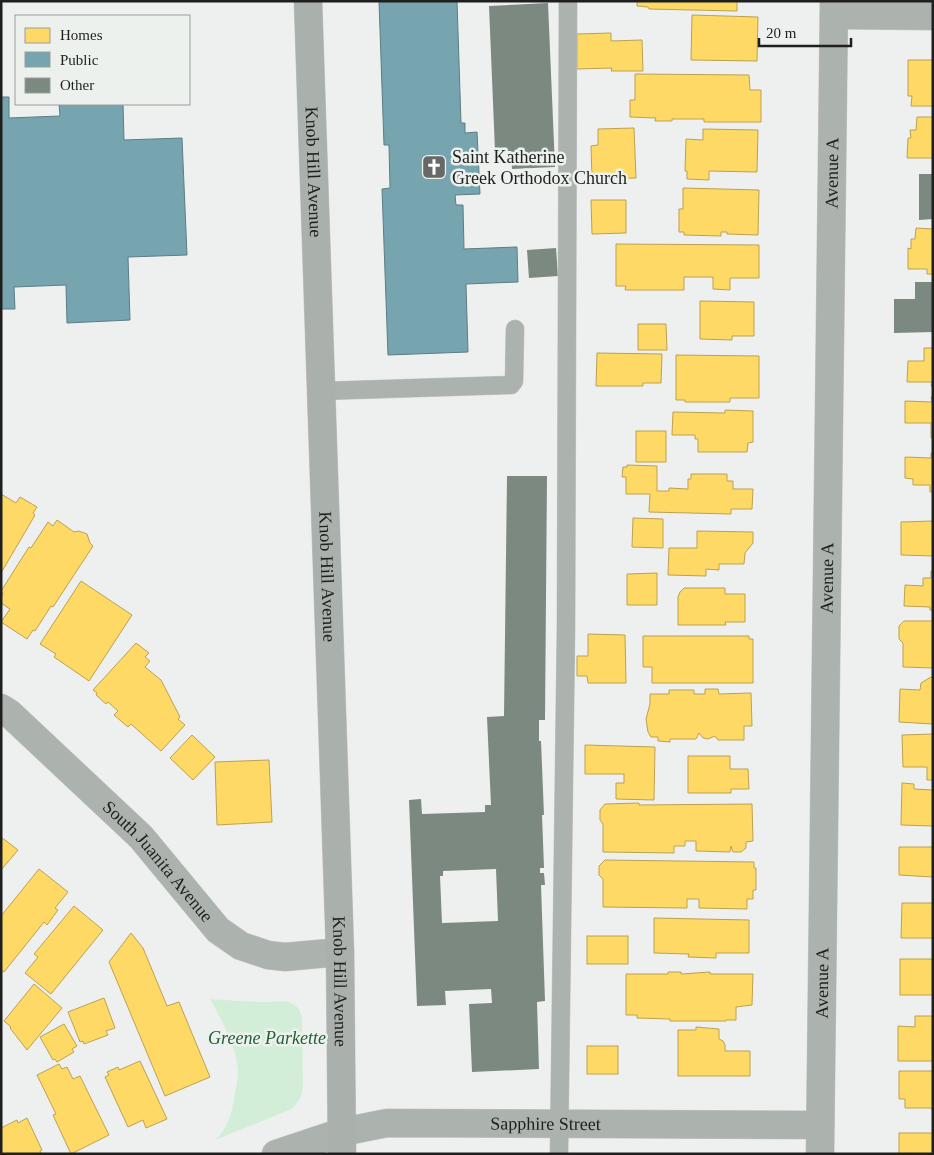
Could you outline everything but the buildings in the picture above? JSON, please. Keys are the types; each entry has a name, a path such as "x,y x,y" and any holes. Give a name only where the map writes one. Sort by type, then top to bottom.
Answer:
{"street":[{"name":"Knob Hill Avenue","path":"308,1 340,952 342,1143"},
{"path":"834,8 933,16"},
{"name":"Avenue A","path":"820,1154 834,8"},
{"name":"South Juanita Avenue","path":"1,708 16,719 140,837 218,930 241,946 268,955 285,957 340,952"},
{"name":"Sapphire Street","path":"276,1154 342,1143 386,1122 820,1125"}],"lane":[{"path":"559,1154 566,616 568,1"},
{"path":"321,391 511,385 514,381 515,329"}],"green space":[{"name":"Greene Parkette","path":"210,999 288,1002 298,1008 301,1013 302,1022 303,1089 300,1099 292,1109 215,1140 223,1131 230,1116 238,1071 237,1061 224,1025"}],"place":[{"name":"Saint Katherine Greek Orthodox Church","path":"434,167"}]}
